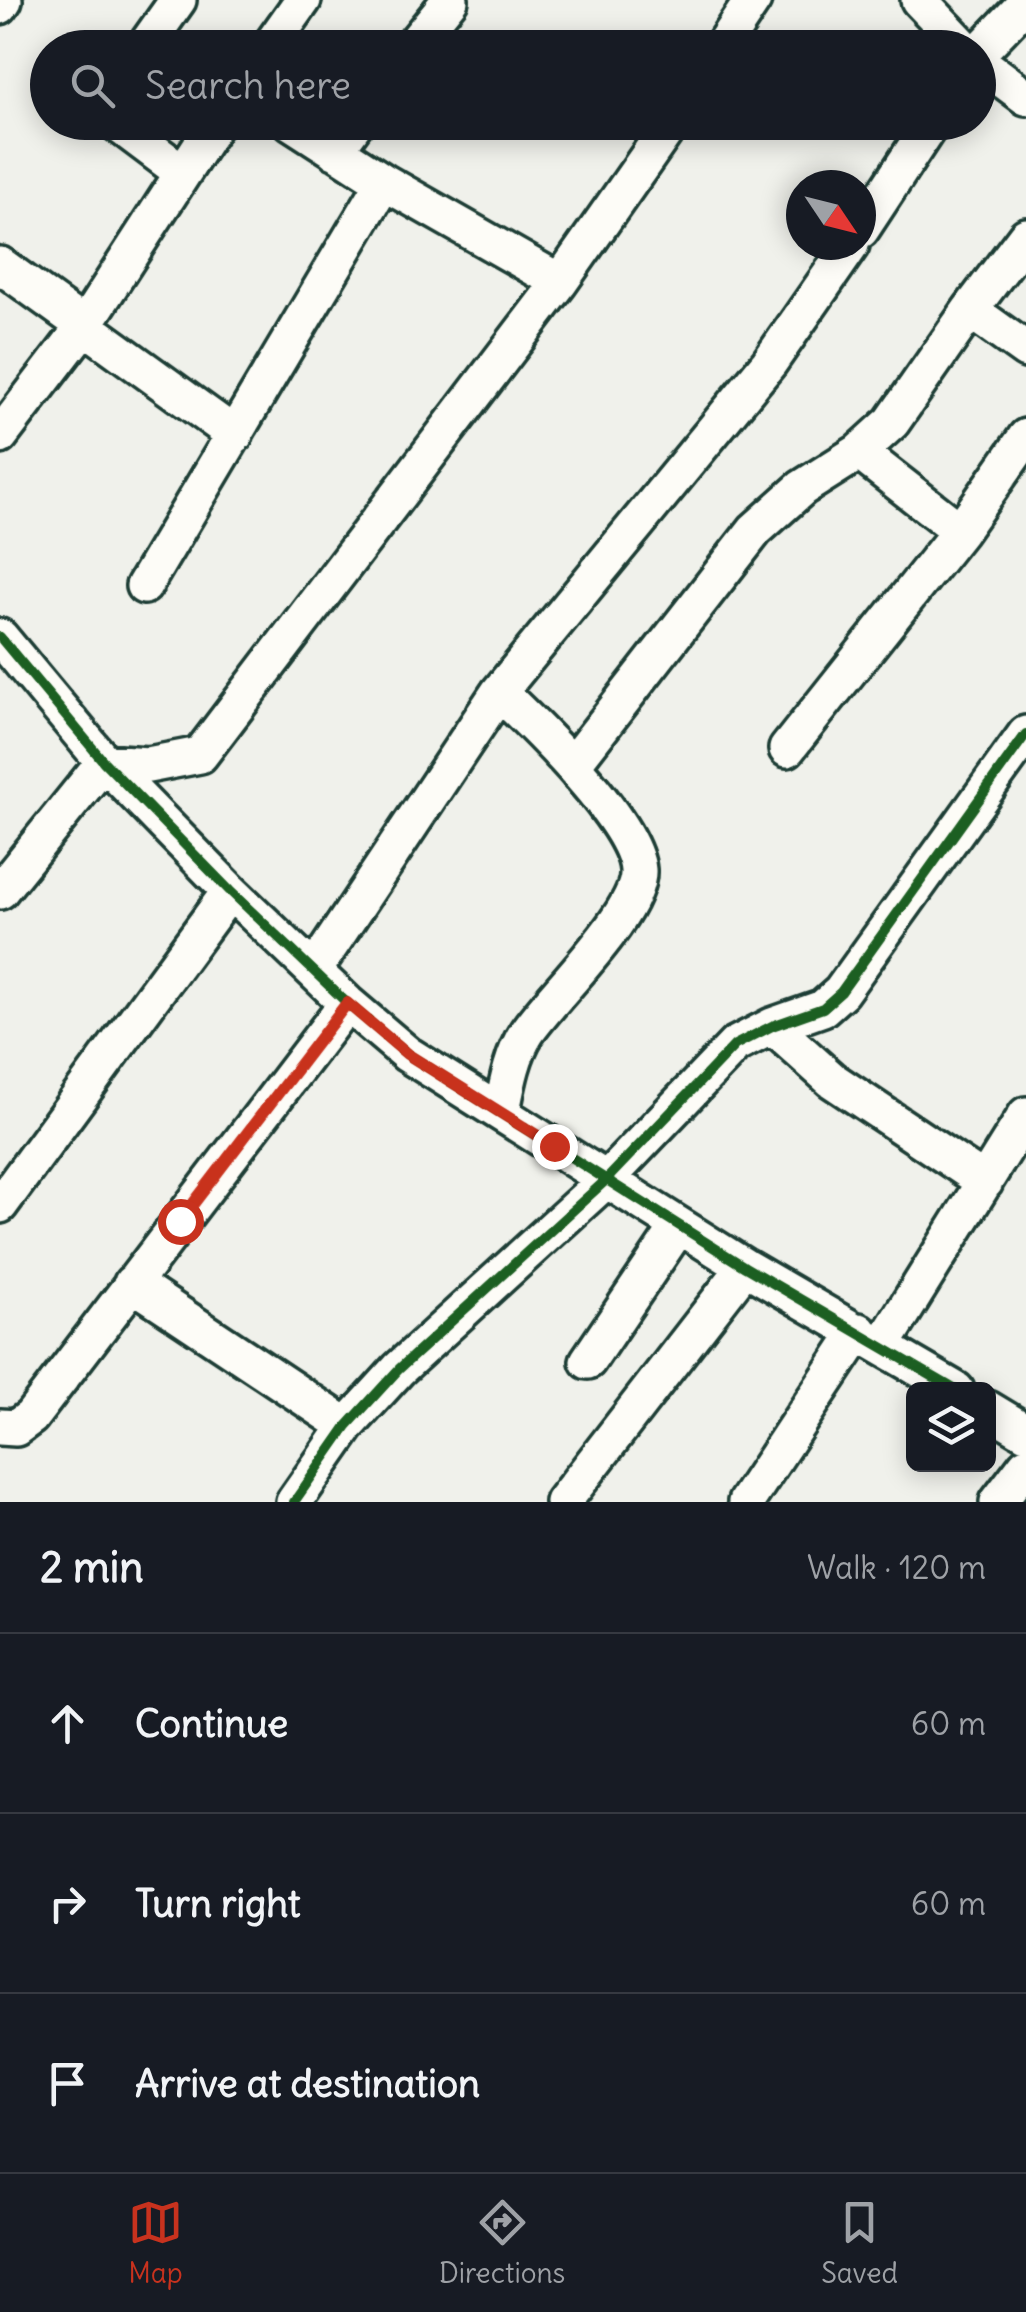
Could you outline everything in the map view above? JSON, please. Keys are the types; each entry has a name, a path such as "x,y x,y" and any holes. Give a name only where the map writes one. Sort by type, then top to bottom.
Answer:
{"street":[{"path":"0,6 4,0"},
{"path":"157,30 178,0"},
{"path":"282,30 303,0"},
{"path":"426,30 450,0"},
{"path":"734,30 753,0"},
{"path":"919,0 947,30"},
{"path":"996,37 1026,3"},
{"path":"996,72 1026,98"},
{"path":"139,140 183,173"},
{"path":"0,436 84,326 204,140"},
{"path":"349,140 384,182 560,282"},
{"path":"104,762 148,765 200,755 560,282 659,140"},
{"path":"876,207 920,140"},
{"path":"144,586 384,182"},
{"path":"574,764 755,530 802,488 859,452 892,422 1026,236"},
{"path":"314,970 499,692 769,363 841,260"},
{"path":"0,264 235,435"},
{"path":"970,310 1026,350"},
{"path":"787,749 960,531 1026,438"},
{"path":"859,452 960,531"},
{"path":"0,637 104,762 230,892 407,1054 745,1268 943,1382"},
{"path":"499,692 574,764 632,850 638,873 630,902 525,1035 508,1076 502,1111"},
{"path":"294,1502 347,1426 399,1369 605,1181 735,1044 823,1008 841,992 1026,734"},
{"path":"0,891 104,762"},
{"path":"0,1205 230,892"},
{"path":"0,1427 16,1428 31,1417 347,1003"},
{"path":"772,1026 832,1080 985,1182"},
{"path":"746,1502 985,1182 1026,1114"},
{"path":"588,1361 678,1226"},
{"path":"563,1502 745,1268"},
{"path":"132,1283 347,1426"},
{"path":"996,1414 1026,1432"},
{"path":"998,1502 1026,1465"}],"cycle path":[{"path":"0,637 104,762 230,891 347,1003 407,1054 745,1267 942,1382"},
{"path":"294,1502 347,1426 399,1369 605,1181 735,1045 772,1026 823,1008 841,992 1026,734"}],"route":[{"path":"180,1221 347,1003 407,1054 554,1146"}]}
